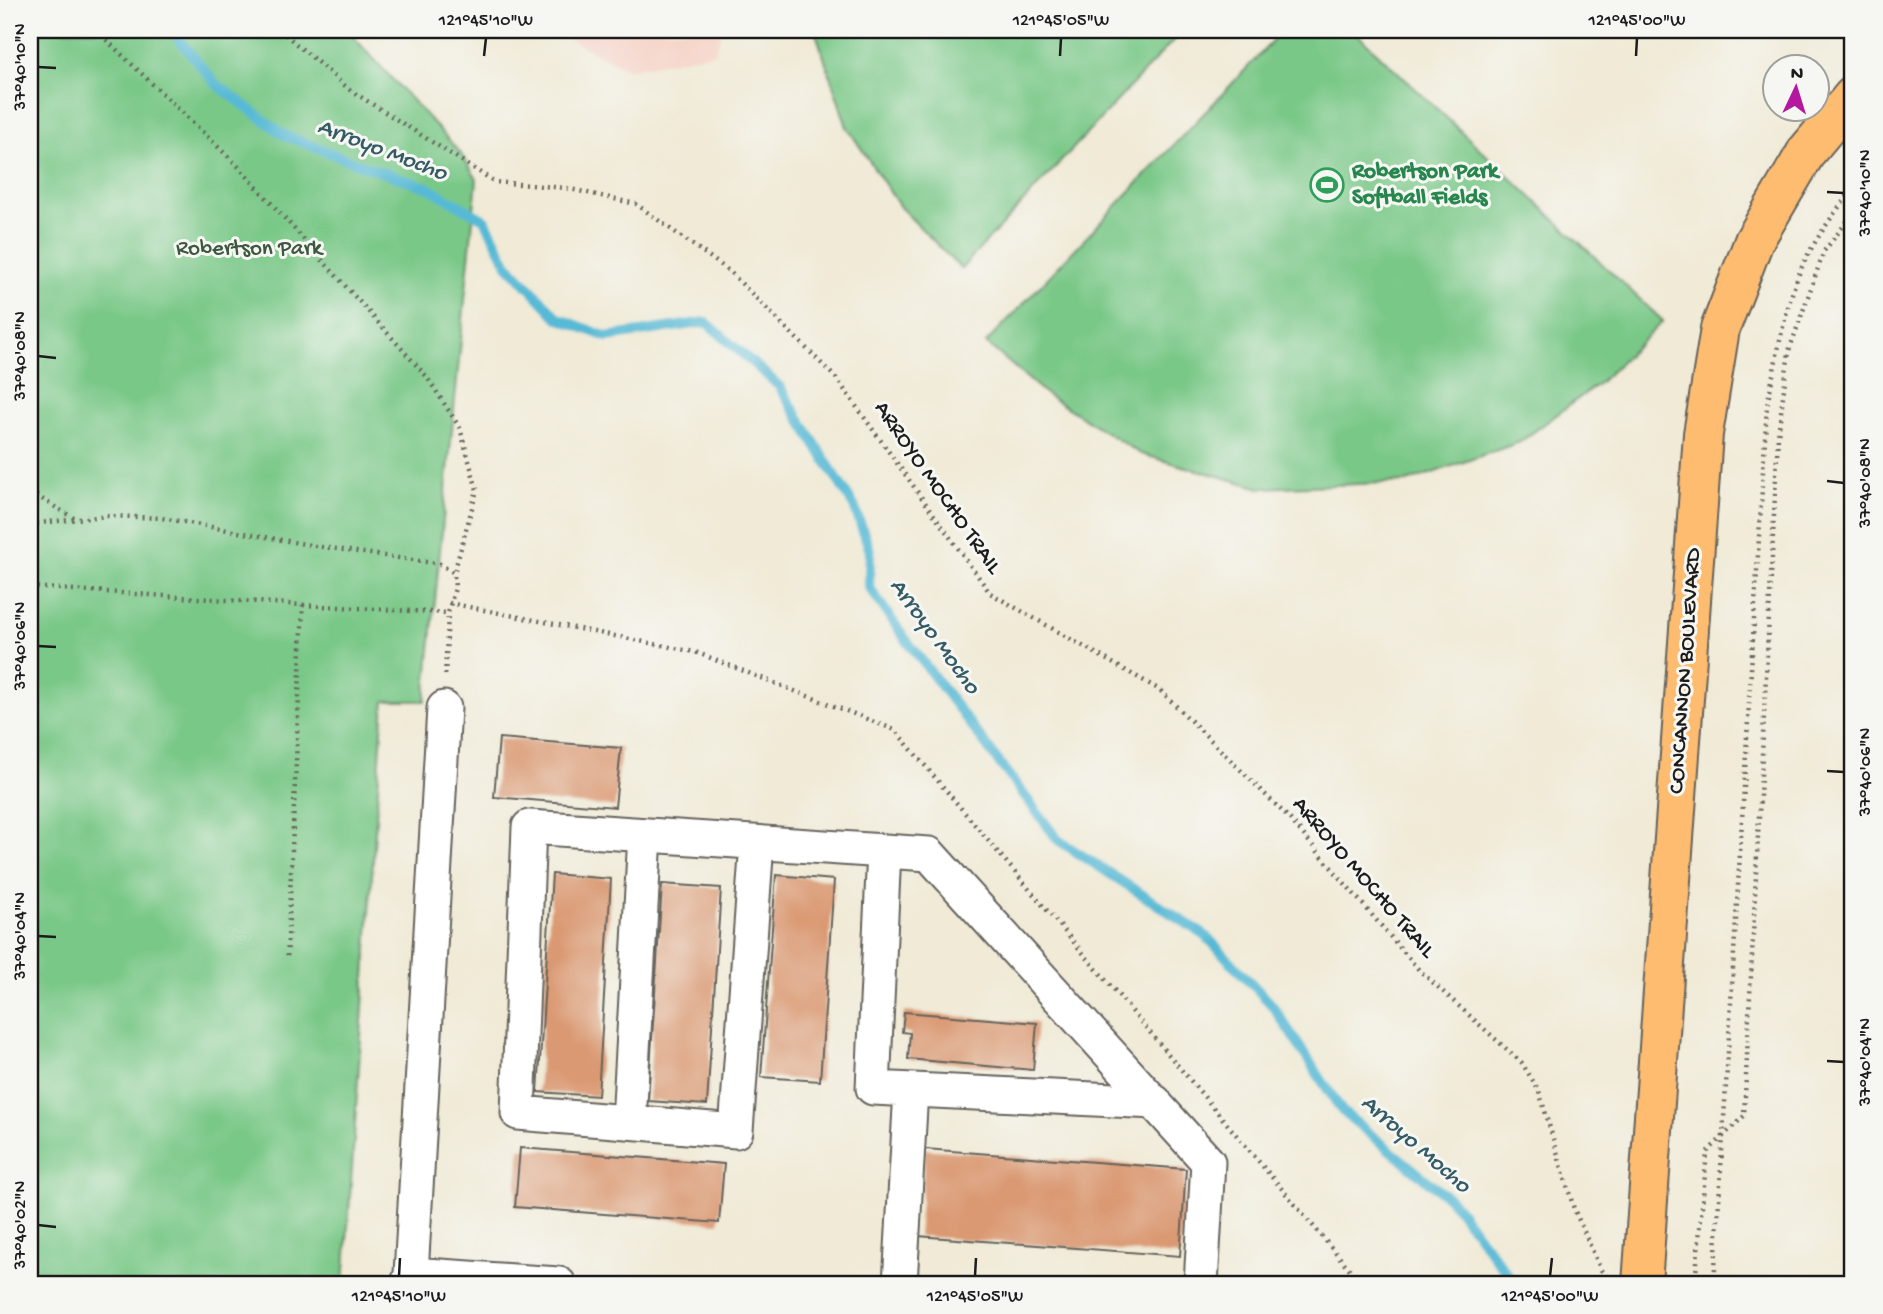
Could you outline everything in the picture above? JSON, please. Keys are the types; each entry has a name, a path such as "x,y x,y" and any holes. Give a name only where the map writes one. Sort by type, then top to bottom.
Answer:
{"main road":[{"name":"CONCANNON BOULEVARD","path":"1633,1280 1703,434 1720,329 1754,241 1807,152 1853,96"}],"lane":[{"path":"444,708 410,1279 539,1284"},
{"path":"757,843 736,1131 518,1114 529,828 884,851 929,855 1208,1162 1201,1284"},
{"path":"629,1122 645,835"},
{"path":"884,851 873,1088 1155,1102"},
{"path":"900,1284 911,1090"}],"path":[{"path":"96,30 237,165 427,377 460,428 477,490 454,573 455,588 448,613 444,708"},
{"name":"ARROYO MOCHO TRAIL","path":"279,30 350,90 495,182 566,188 636,204 729,271 836,378 990,593 1160,690 1289,818 1419,970 1522,1063 1539,1091 1574,1209 1601,1270 1633,1280"},
{"path":"1714,1284 1768,405 1784,323 1797,278 1819,236 1853,188"},
{"path":"1695,1284 1707,1152 1744,1116 1778,435 1789,351 1824,251 1853,214"},
{"path":"30,492 77,520"},
{"path":"30,524 106,516 162,518 315,546 440,564 454,573"},
{"path":"30,587 448,613"},
{"path":"287,961 303,605"}],"shaded area":[{"path":"551,30 722,30 715,53 628,70"}],"green space":[{"name":"Robertson Park","path":"30,30 347,30 459,151 477,179 425,701 384,701 344,1284 30,1284"},
{"path":"815,30 1183,30 961,269 900,207 847,127"},
{"name":"Robertson Park Softball Fields","path":"1283,30 1353,30 1663,321 1599,383 1520,442 1407,482 1260,488 1141,454 1047,395 986,343"}],"building":[{"path":"499,738 621,748 615,807 494,797"},
{"path":"552,874 611,879 598,1096 538,1092"},
{"path":"776,875 834,880 820,1081 761,1077"},
{"path":"662,884 721,888 707,1105 648,1101"},
{"path":"904,1012 1037,1023 1033,1070 908,1059 910,1033 902,1032"},
{"path":"520,1148 724,1164 719,1223 515,1207"},
{"path":"925,1149 1186,1169 1180,1256 918,1236"}],"waterway":[{"name":"Arroyo Mocho","path":"171,30 215,83 284,135 429,188 485,220 508,265 558,318 607,337 706,322 779,386 854,506 870,551 869,587 1058,840 1206,936 1272,1005 1342,1111 1452,1201 1515,1284"}],"place":[{"name":"Robertson Park Softball Fields","path":"1327,185"}]}
